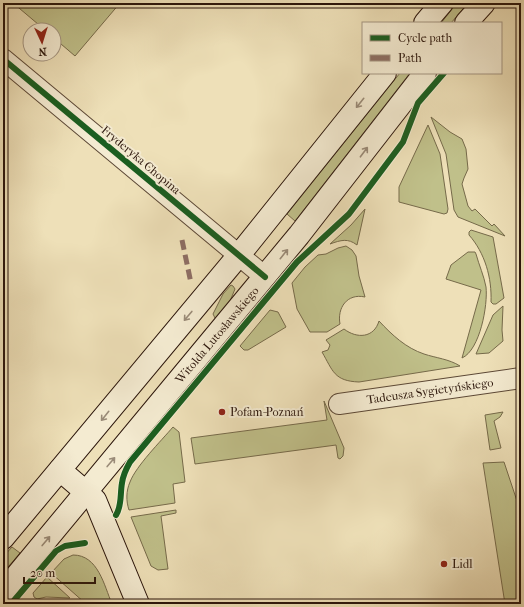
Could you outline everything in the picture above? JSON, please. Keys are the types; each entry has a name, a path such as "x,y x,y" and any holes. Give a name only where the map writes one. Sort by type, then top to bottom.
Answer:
{"main road":[{"path":"426,22 442,3"},
{"path":"467,22 484,3"},
{"path":"3,538 239,255 384,74"},
{"name":"Witolda Lutosławskiego","path":"3,592 265,277 423,74"},
{"path":"60,470 95,500 138,604"}],"street":[{"name":"Fryderyka Chopina","path":"3,59 265,277"},
{"name":"Tadeusza Sygietyńskiego","path":"338,404 521,378"}],"green space":[{"path":"13,3 120,3 75,56 62,45 62,22 36,22"},
{"path":"457,3 468,3 452,22 442,22"},
{"path":"399,74 409,74 295,221 287,214"},
{"path":"431,117 450,132 462,139 466,149 468,169 462,184 468,206 472,211 475,209 492,226 494,224 505,236 458,217 454,210 446,154"},
{"path":"428,125 440,154 448,209 447,213 444,214 399,202 399,187"},
{"path":"365,209 357,245 351,241 344,240 330,244 351,225"},
{"path":"471,230 493,237 504,298 496,304 491,302 489,275 475,242 469,235"},
{"path":"346,246 352,250 356,256 359,276 365,297 353,297 345,303 340,312 340,324 327,332 310,332 297,309 292,283 305,267 318,255 326,254"},
{"path":"468,252 475,252 476,254 486,287 486,305 482,326 474,346 462,358 481,290 446,279 451,265"},
{"path":"231,285 235,289 230,301 215,318 213,314 223,294"},
{"path":"503,306 503,341 489,353 476,354 493,315"},
{"path":"270,310 278,312 286,327 248,350 244,350 240,346"},
{"path":"379,321 405,345 424,354 460,366 359,382 344,380 335,374 322,352 328,350 330,345 326,340 344,329 359,335 369,334 377,327"},
{"path":"324,401 344,448 343,456 340,459 338,458 336,445 195,464 191,438 327,420"},
{"path":"503,412 500,417 494,421 501,448 490,450 485,415"},
{"path":"173,427 179,432 185,482 173,484 175,503 129,510 127,503 127,492 133,476 143,461"},
{"path":"504,462 519,510 521,510 521,604 505,604 483,463"},
{"path":"176,510 176,513 161,516 168,569 158,570 151,566 131,517"},
{"path":"12,547 20,553 3,573 3,557"},
{"path":"73,555 82,556 94,565 103,580 112,604 85,603 51,573 64,559"},
{"path":"47,577 70,598 46,597 37,599 34,597 33,593"}],"marked path":[{"path":"182,240 191,283"}],"cycle path":[{"path":"3,59 265,277"},
{"path":"116,515 120,504 123,477 130,462 297,262 349,214 403,142 418,103 443,74"},
{"path":"11,604 56,551 65,546 85,543"}],"place":[{"name":"Pofam-Poznań","path":"222,412"},
{"name":"Lidl","path":"444,564"}]}
